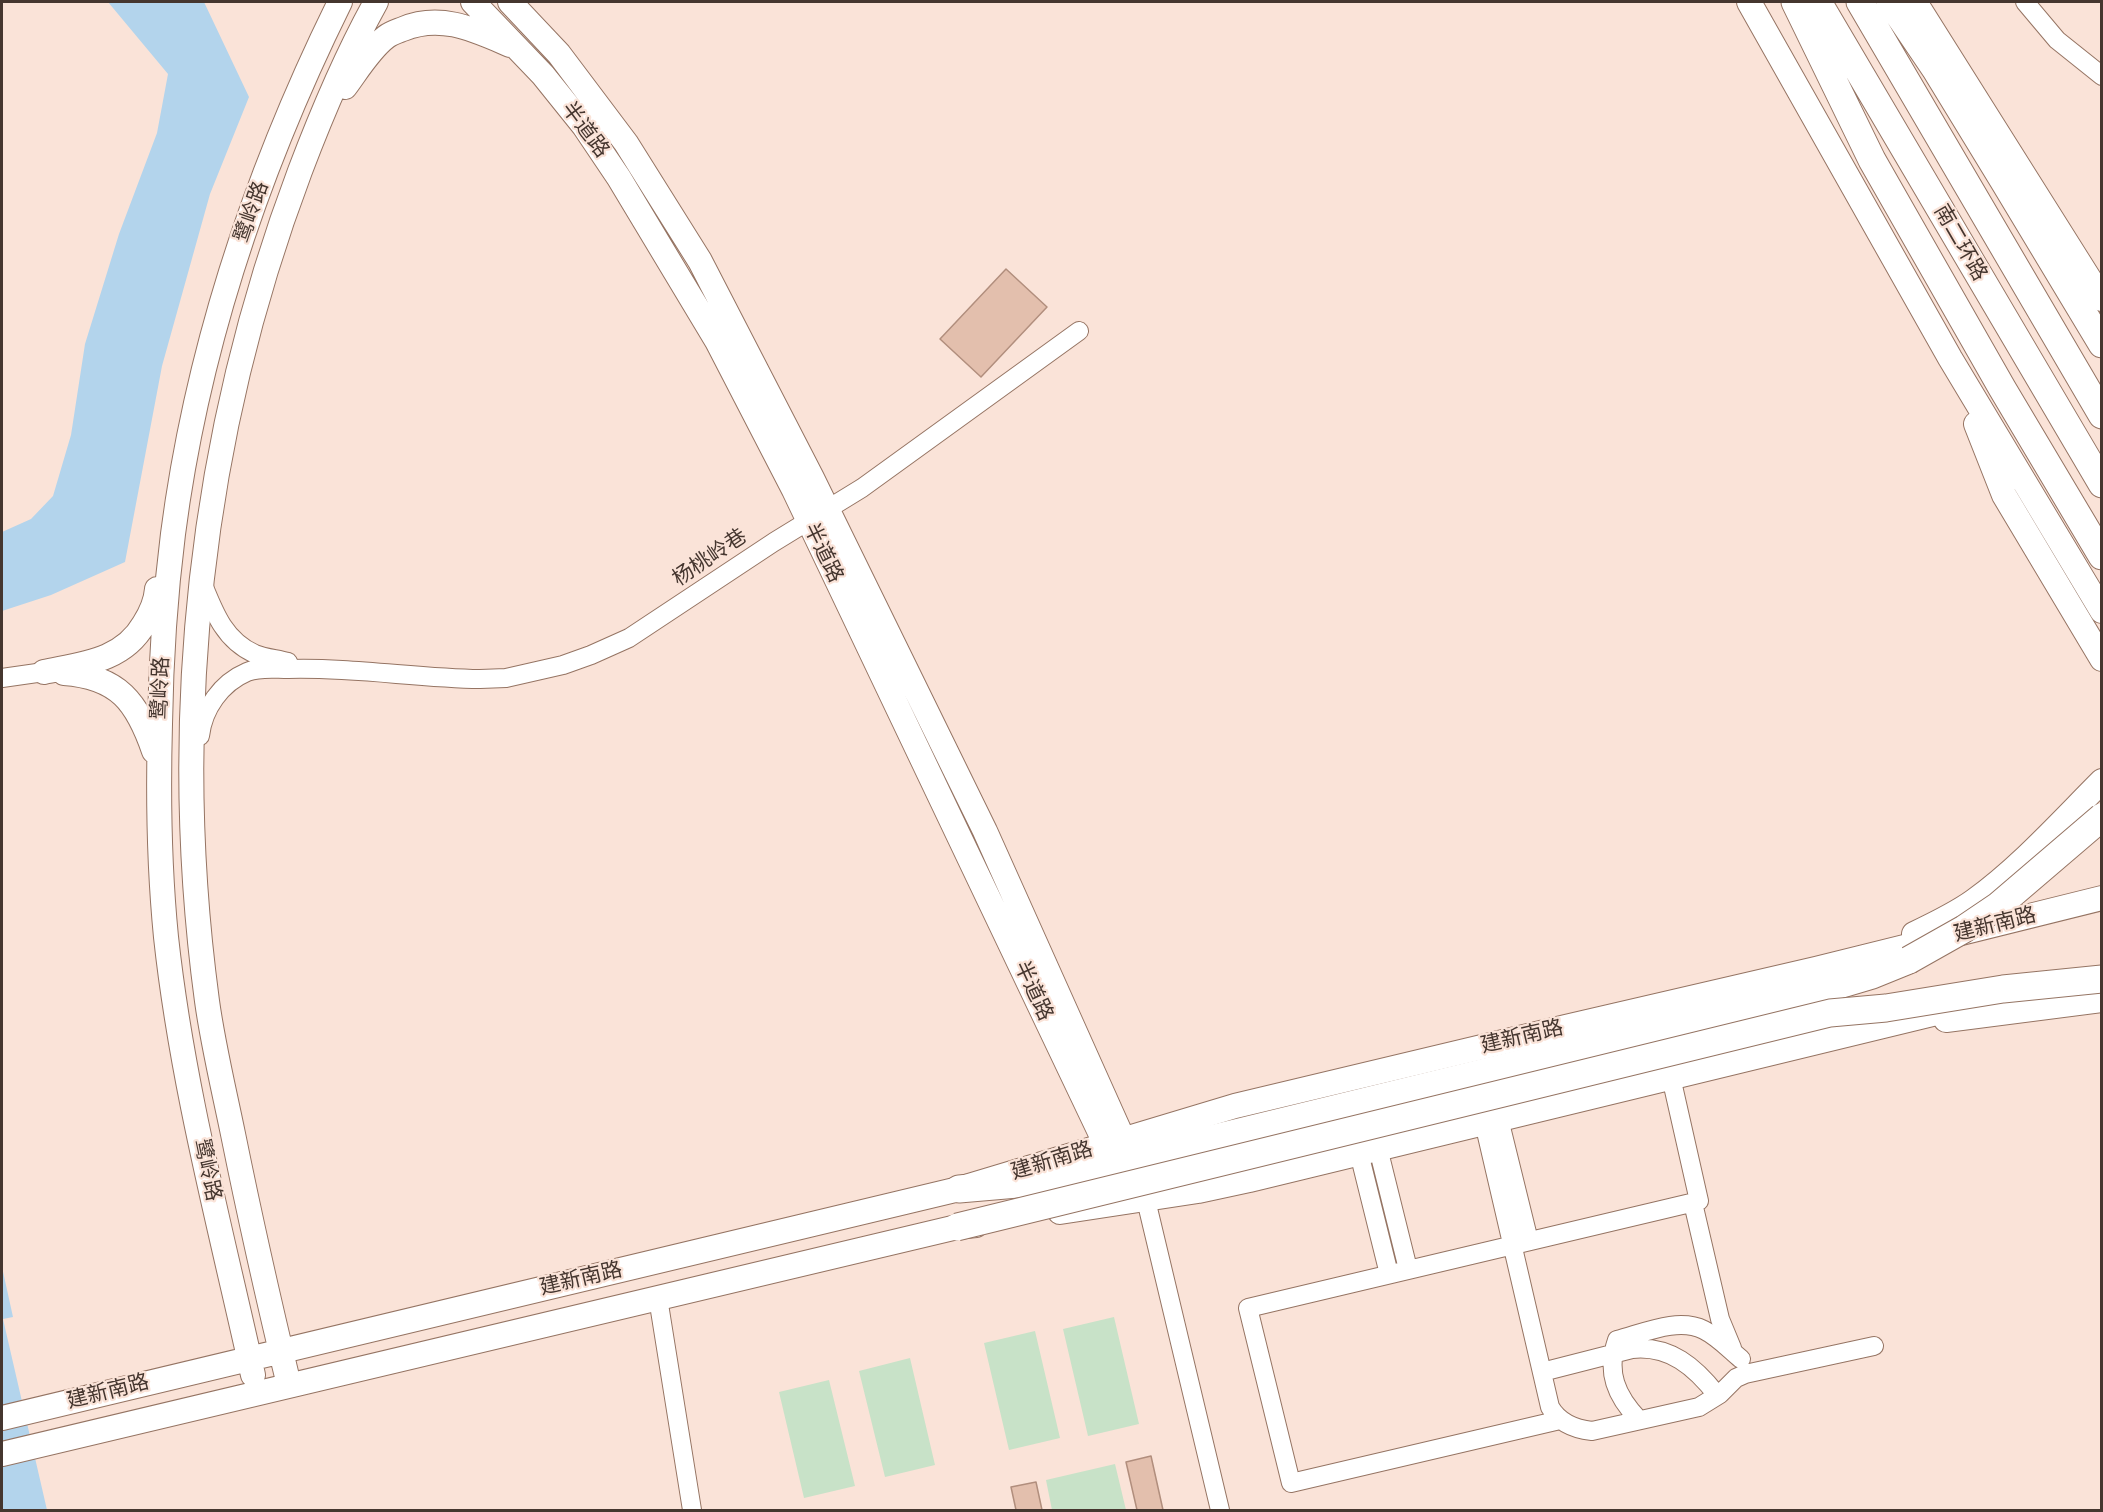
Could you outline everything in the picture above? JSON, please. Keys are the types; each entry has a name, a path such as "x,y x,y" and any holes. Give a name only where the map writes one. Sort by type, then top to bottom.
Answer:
{"highway":[{"path":"1795,2 1872,160 2002,388 2102,556"},
{"name":"南二环路","path":"1818,2 2100,482"},
{"name":"南二环路","path":"1860,2 2102,415"},
{"path":"1890,2 1959,108 2102,344"},
{"path":"959,1189 1029,1183 1825,989 1872,975 1909,960 1964,929 1998,906 2102,817"},
{"path":"957,1227 1830,1013 1886,1008 2014,988 2102,979"}],"main road":[{"name":"鹭岭路","path":"257,1393 207,1173 175,1005 166,938 161,872 159,764 163,630 173,532 192,423 232,270 279,133 340,2"},
{"name":"鹭岭路","path":"289,1385 254,1237 208,1005 192,834 190,744 193,675 200,578 221,449 267,263 320,120 376,2"},
{"name":"半道路","path":"473,2 519,49 585,126 603,152 717,341 794,489 818,516"},
{"name":"半道路","path":"510,2 565,62 626,142 675,218 724,306 818,516 990,841 1114,1142"},
{"path":"1749,2 1950,358 2102,611"},
{"path":"1915,2 2102,299"},
{"path":"320,120 376,47 387,36 416,24 443,21 483,33 519,49"},
{"path":"1950,358 2004,495 2102,659"},
{"path":"44,672 98,660 120,651 133,641 153,608 157,596 163,545 173,532"},
{"path":"44,672 83,675 105,681 119,690 137,711 159,764"},
{"path":"1816,969 1912,935 1973,902 2020,862 2102,782"},
{"name":"建新南路","path":"2,1418 959,1189 1235,1106 1816,969 2102,898"},
{"name":"建新南路","path":"2,1454 957,1227 1146,1200 1249,1180 2102,973"},
{"path":"1860,1031 2102,1000"}],"street":[{"path":"324,33 329,2"},
{"path":"520,2 531,23"},
{"path":"2025,2 2057,40 2102,76"},
{"name":"杨桃岭巷","path":"316,668 480,679 506,678 563,665 591,655 629,638 872,482 1079,331"},
{"path":"200,578 222,626 234,641 255,654 316,668"},
{"path":"192,834 199,791 202,721 214,699 233,680 246,672 256,669 316,668"},
{"path":"2,678 44,672"},
{"path":"1560,1420 1291,1483 1248,1308 1699,1201 1671,1077"},
{"path":"1492,1121 1520,1243 1542,1372 1550,1407 1560,1420 1582,1430 1592,1431 1699,1407 1736,1378 1760,1370 1874,1346"},
{"path":"1368,1151 1408,1269"},
{"path":"1368,1151 1389,1274"},
{"path":"1146,1200 1221,1510"},
{"path":"1693,1203 1720,1319 1731,1347 1741,1359"},
{"path":"658,1298 692,1510"},
{"path":"1639,1420 1618,1392 1614,1378 1612,1354 1617,1340 1677,1324 1691,1325 1714,1336 1741,1359 1760,1370"},
{"path":"1542,1372 1645,1348 1685,1361 1717,1395"}],"green space":[{"path":"1114,1317 1139,1424 1088,1436 1063,1329"},
{"path":"1035,1331 1060,1438 1009,1450 984,1343"},
{"path":"910,1358 935,1465 885,1477 859,1371"},
{"path":"829,1380 855,1486 804,1498 779,1392"},
{"path":"1115,1464 1126,1510 1052,1510 1046,1480"}],"water":[{"path":"108,2 204,2 249,97 210,194 162,366 125,562 51,595 2,611 2,532 31,519 53,496 71,435 85,344 119,234 157,133 168,74"},
{"path":"2,1267 13,1317 3,1319 47,1510 2,1510"}],"building":[{"path":"1006,269 1047,307 981,377 940,339"},
{"path":"1151,1456 1163,1510 1137,1510 1126,1462"},
{"path":"1036,1482 1042,1510 1016,1510 1011,1487"}]}
